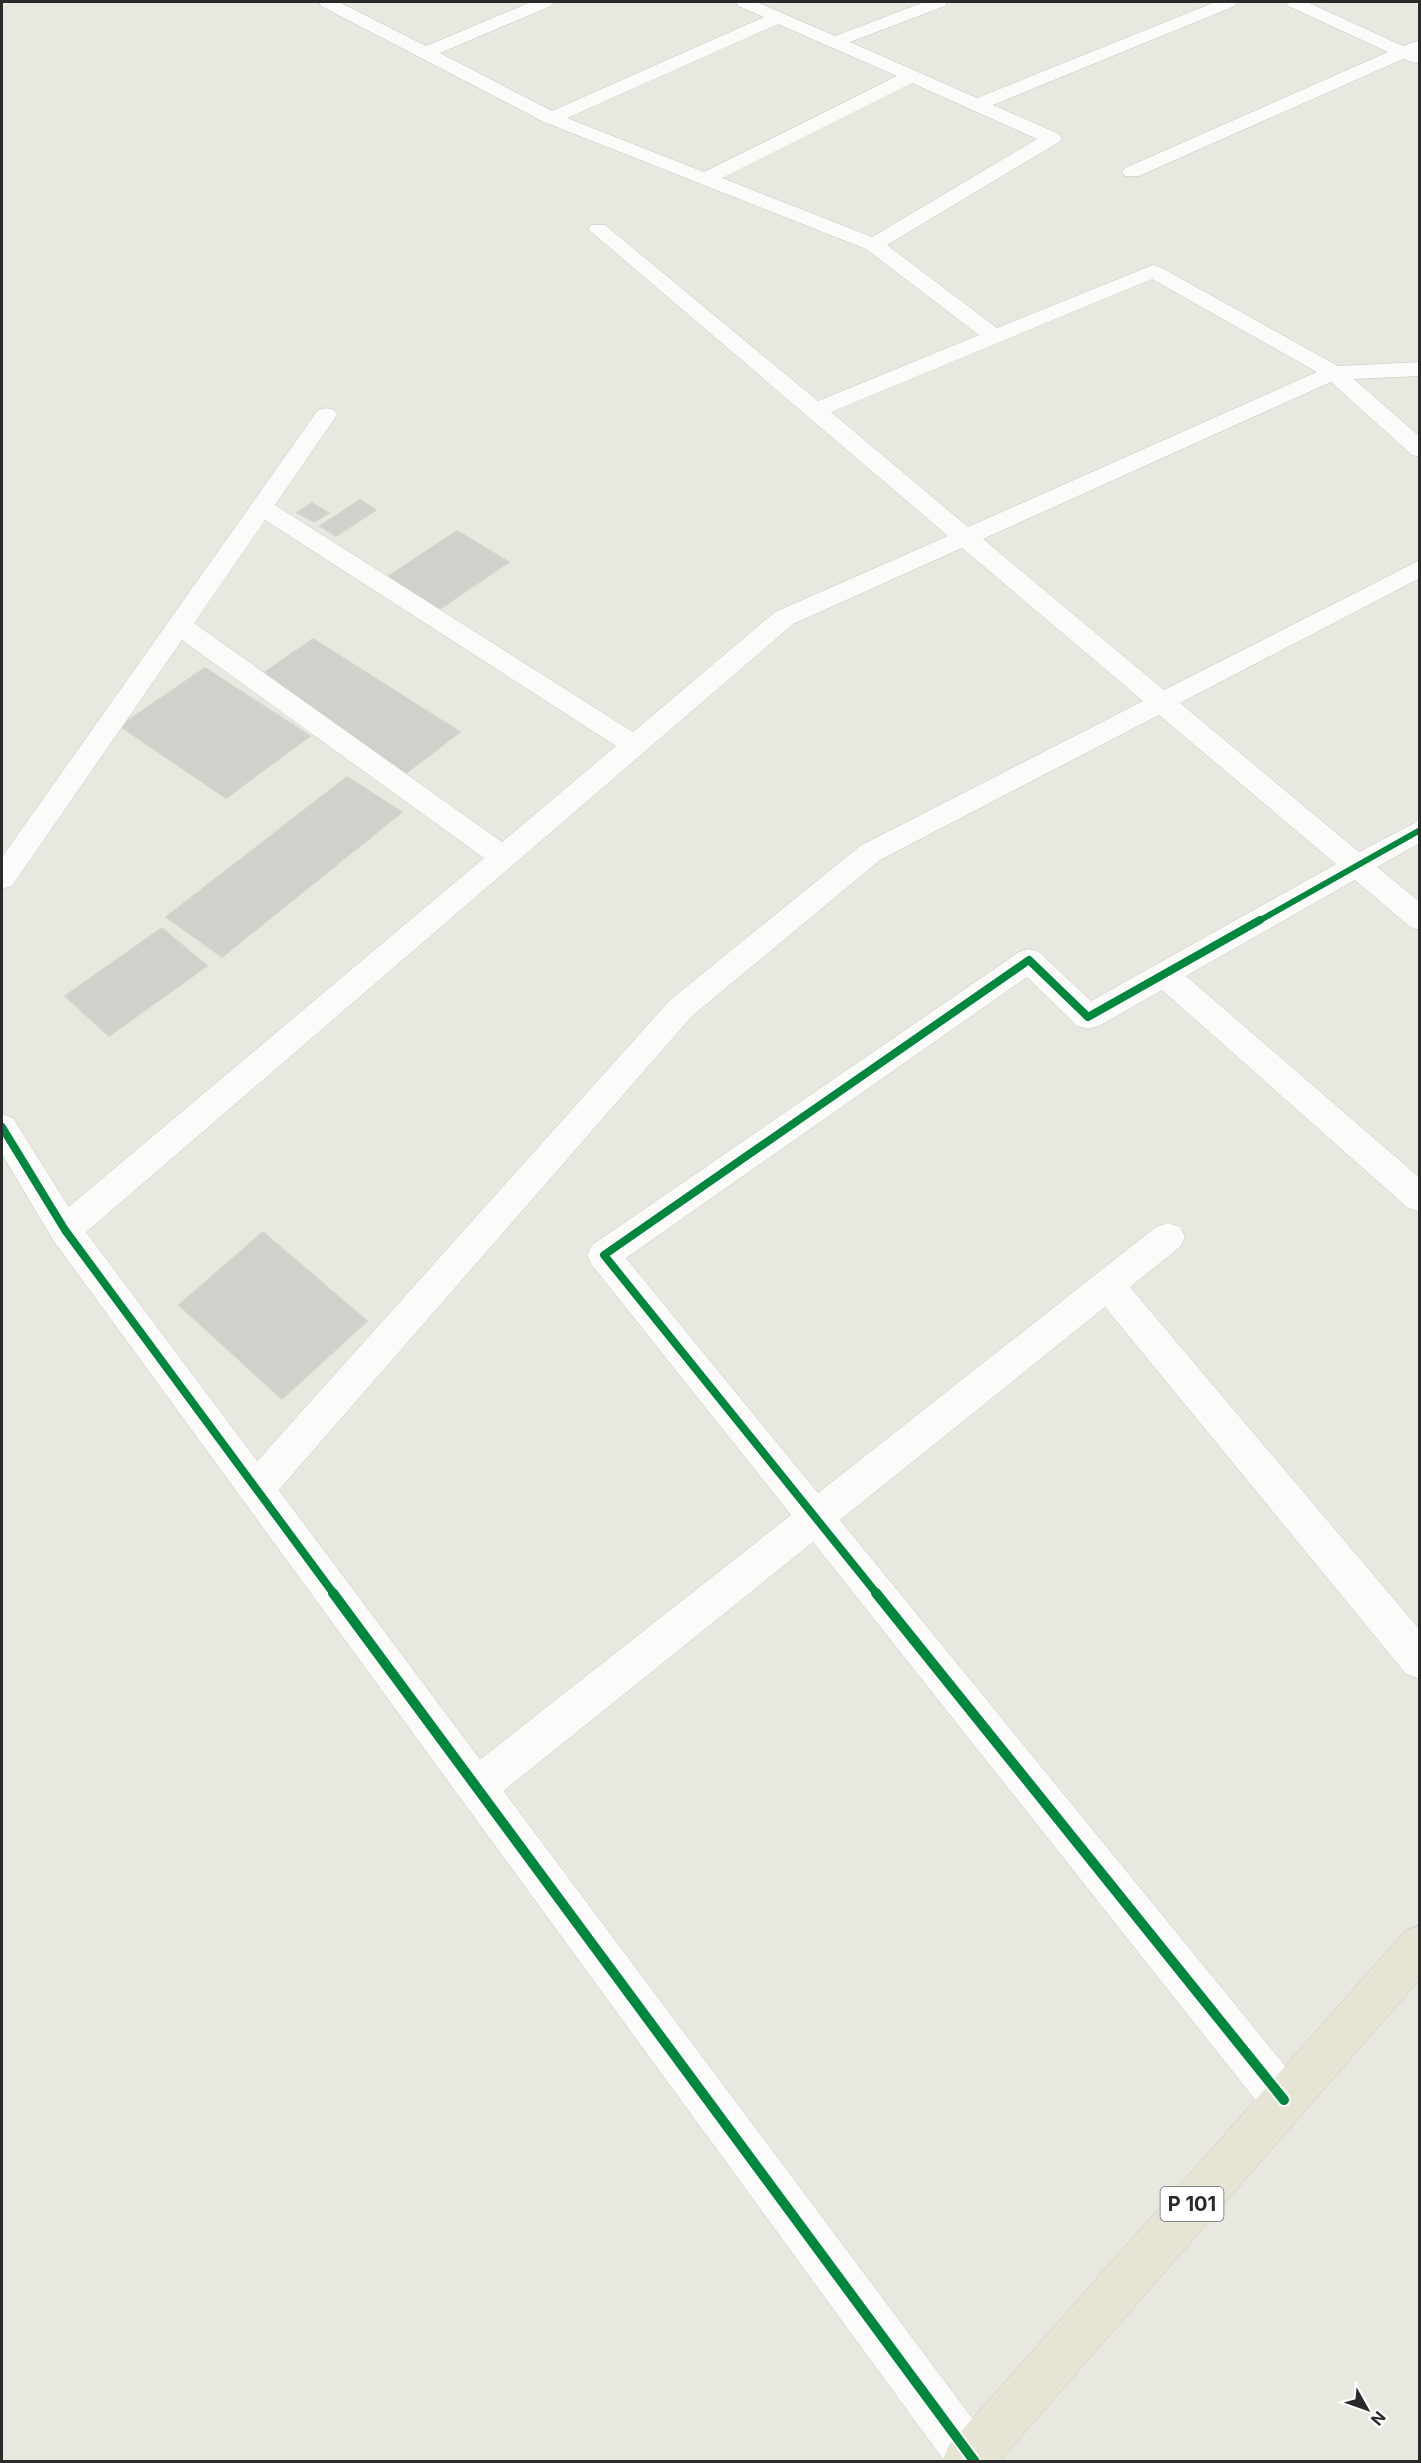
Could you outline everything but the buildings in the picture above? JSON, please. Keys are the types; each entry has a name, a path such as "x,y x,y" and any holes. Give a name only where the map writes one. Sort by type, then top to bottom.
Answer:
{"main road":[{"name":"P 101","path":"970,2459 1419,1946"}],"street":[{"path":"327,2 551,118 873,245 994,337"},
{"path":"425,52 544,2"},
{"path":"744,2 1052,138 873,245"},
{"path":"834,42 939,2"},
{"path":"977,105 1229,2"},
{"path":"1294,2 1414,53"},
{"path":"551,118 779,17"},
{"path":"1132,172 1414,53"},
{"path":"705,179 911,76"},
{"path":"598,229 1419,919"},
{"path":"814,411 1154,271 1334,373 1419,450"},
{"path":"65,1230 784,618 1334,373 1419,369"},
{"path":"2,878 326,415"},
{"path":"261,507 634,745"},
{"path":"257,1488 681,1008 870,853 1419,568"},
{"path":"178,625 503,857"},
{"path":"1284,2100 604,1255 1029,960 1088,1017 1419,830"},
{"path":"1164,974 1416,1191"},
{"path":"2,1126 65,1230 970,2459"},
{"path":"477,1787 1168,1237"},
{"path":"1107,1285 1419,1660"}],"cycle path":[{"path":"1284,2100 604,1255 1029,960 1088,1017 1420,830"},
{"path":"2,1127 65,1230 975,2462"}]}
